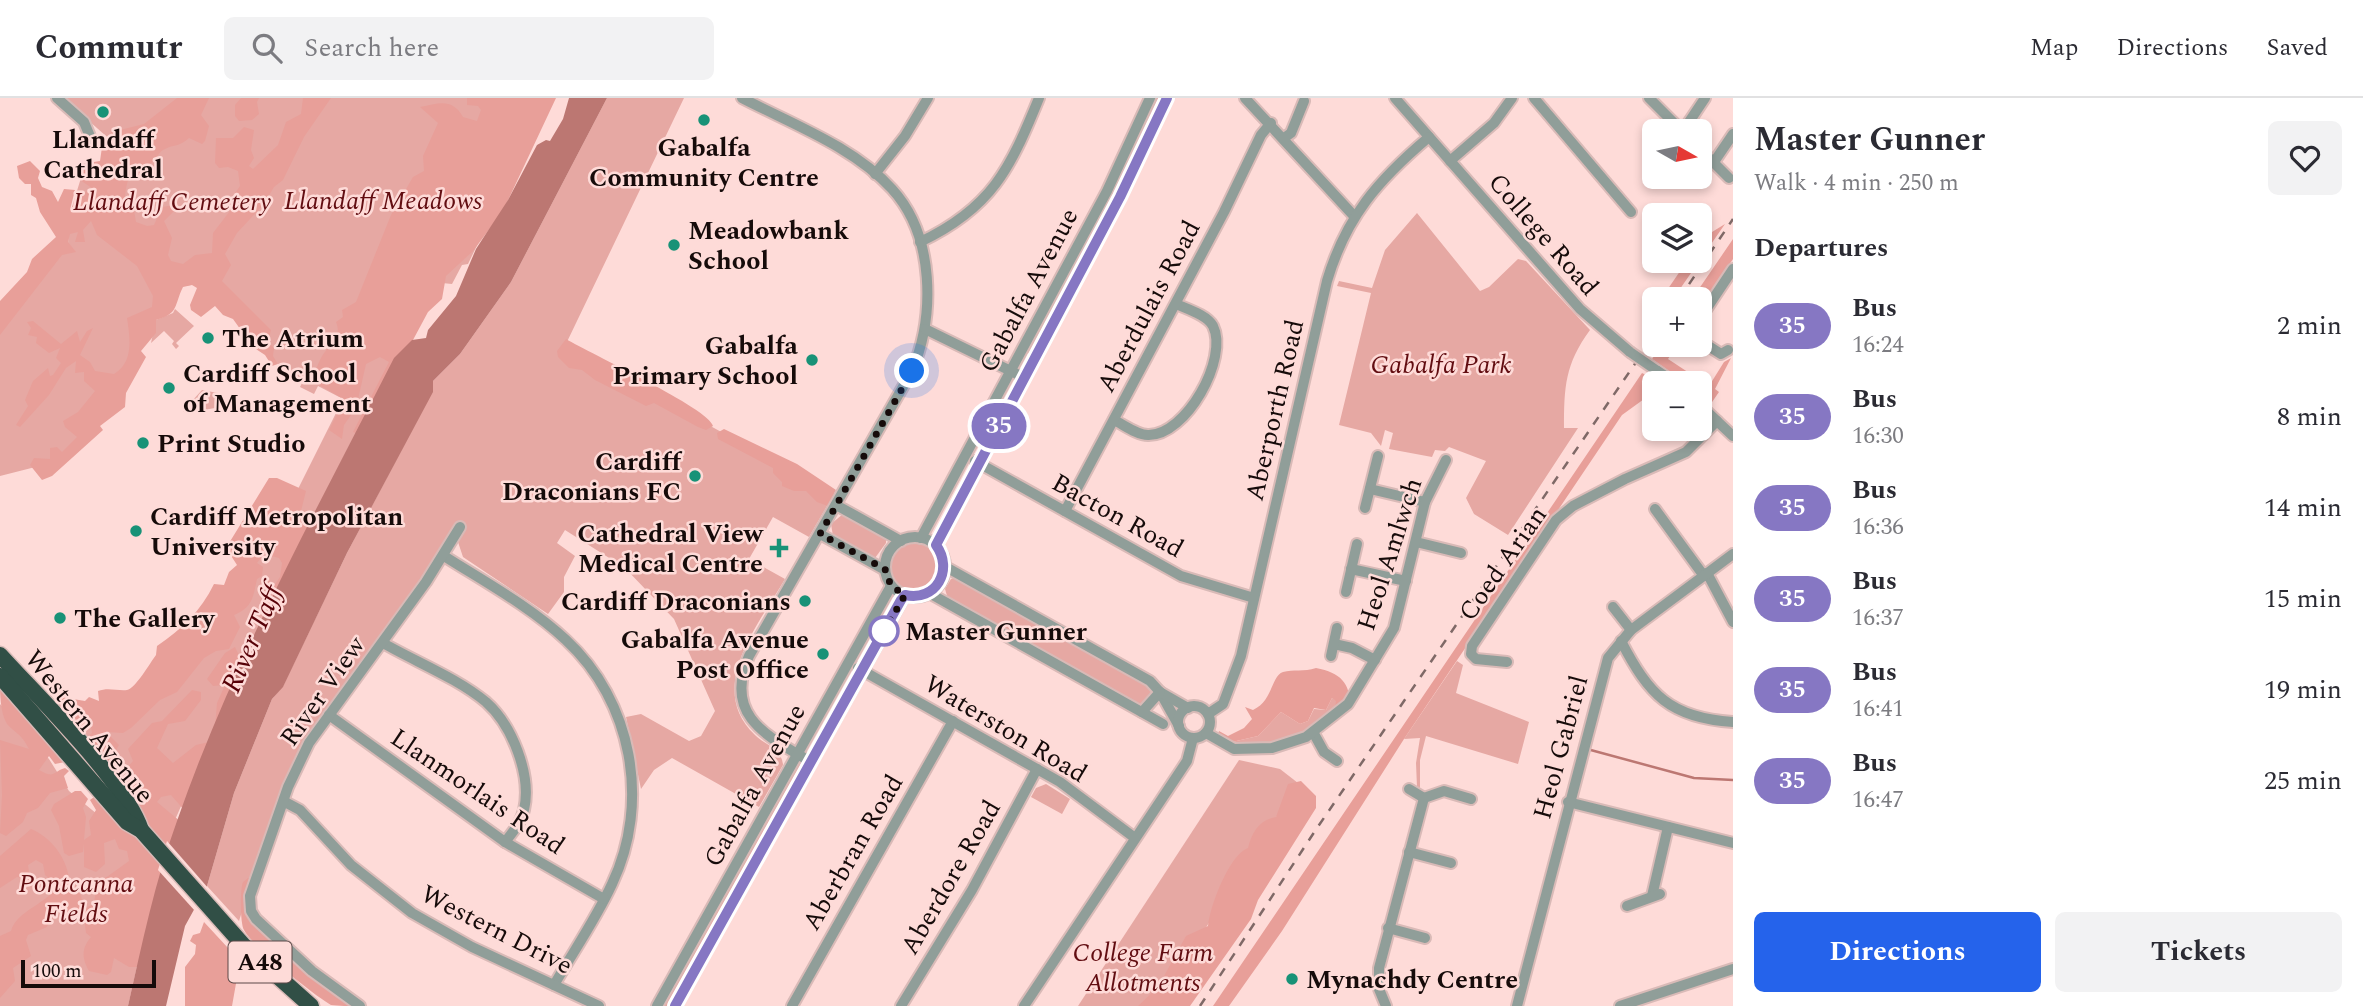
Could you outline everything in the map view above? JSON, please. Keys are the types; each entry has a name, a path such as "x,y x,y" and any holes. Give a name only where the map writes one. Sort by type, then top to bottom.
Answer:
{"highway":[{"name":"Western Avenue","path":"0,655 98,765 136,814 141,830"},
{"name":"Western Avenue","path":"0,676 127,822 141,830 260,961 311,1006"}],"street":[{"path":"57,98 84,122 91,139"},
{"path":"742,98 839,149 875,174 900,199 920,242 927,282 925,329 916,362 905,386 749,656 741,680 745,708 754,724 769,738 811,762"},
{"path":"875,174 905,136 928,98"},
{"path":"920,242 959,222 995,187 1014,155 1039,98"},
{"name":"Gabalfa Avenue","path":"921,538 1107,191 1150,98"},
{"name":"Gabalfa Avenue","path":"936,545 1120,197 1167,98"},
{"path":"1245,98 1271,123 1354,216"},
{"name":"College Road","path":"1395,98 1582,311 1630,352 1657,371"},
{"path":"1450,161 1494,123 1512,98"},
{"path":"1518,98 1526,98"},
{"path":"1534,98 1631,212"},
{"path":"1649,98 1671,119"},
{"path":"1691,119 1705,98"},
{"path":"1284,138 1291,133 1304,102"},
{"name":"Aberdulais Road","path":"1065,511 1176,304 1261,135 1271,123"},
{"path":"1729,178 1714,162 1733,134"},
{"name":"Aberporth Road","path":"1208,714 1223,704 1231,687 1327,281 1339,245 1354,216 1374,188 1429,137"},
{"path":"1712,300 1733,269"},
{"path":"1114,420 1142,434 1158,433 1177,424 1203,390 1213,356 1214,328 1207,319 1176,304"},
{"path":"925,329 1024,377"},
{"path":"1712,348 1721,354 1728,350"},
{"path":"1712,416 1733,436"},
{"name":"Coed Arian","path":"1507,662 1476,659 1471,654 1472,646 1556,520 1573,506 1615,484 1686,452 1717,421"},
{"name":"Bacton Road","path":"967,456 1181,576 1254,598"},
{"path":"1366,508 1378,456"},
{"name":"Heol Amlwch","path":"1206,733 1224,746 1245,750 1284,745 1314,732 1348,704 1394,628 1425,502 1446,460"},
{"path":"1370,489 1425,502"},
{"path":"836,505 901,541 921,538 936,545 944,566 939,583 929,593"},
{"path":"1655,509 1705,575 1733,622"},
{"name":"River View","path":"360,1006 312,971 256,919 251,911 250,895 299,763 329,715 444,556 460,527"},
{"path":"820,534 885,569"},
{"path":"901,541 888,555 885,569 891,586 905,595 929,593 1163,724"},
{"path":"1416,542 1461,553"},
{"path":"1346,592 1356,544"},
{"name":"Heol Gabriel","path":"1517,1006 1568,802 1606,665 1631,630 1733,554"},
{"path":"444,556 559,633 584,657 614,704 629,756 633,800 621,860 604,899 554,985"},
{"path":"944,566 1145,678 1160,692 1188,708 1201,708 1208,714 1210,724 1206,733 1193,738 1184,734 1160,692"},
{"path":"1351,569 1406,581"},
{"name":"Gabalfa Avenue","path":"657,1006 891,586"},
{"name":"Gabalfa Avenue","path":"675,1006 905,595"},
{"path":"1613,607 1631,630"},
{"path":"1331,656 1337,628"},
{"path":"1621,641 1640,676 1665,705 1698,719 1733,722"},
{"path":"383,643 478,696 502,723 520,760 525,784 524,811 505,842"},
{"path":"1334,644 1352,648 1376,660"},
{"name":"Waterston Road","path":"850,663 1037,769 1135,838"},
{"path":"1142,712 1160,692"},
{"path":"1179,726 1179,717 1188,708"},
{"name":"Llanmorlais Road","path":"329,715 505,842 604,899"},
{"name":"Aberbran Road","path":"792,1006 953,721"},
{"path":"1314,732 1324,752 1337,761"},
{"path":"1024,1006 1186,761 1193,738"},
{"name":"Aberdore Road","path":"901,1006 972,890 1037,769"},
{"path":"1409,789 1424,798"},
{"path":"1424,798 1444,791 1471,799"},
{"path":"1387,1006 1378,978 1388,928 1424,798"},
{"name":"Western Drive","path":"285,802 300,810 351,865 412,913 472,947 598,1006"},
{"path":"1568,802 1733,843"},
{"path":"1627,906 1656,895 1668,827"},
{"path":"1409,852 1451,863"},
{"path":"1388,928 1424,938"},
{"path":"1620,1006 1733,969"}],"green space":[{"path":"63,98 548,98 468,264 462,265 452,284 442,283 394,358 288,566 166,840 106,760 63,713 111,719 185,657 298,489 343,399 318,386 314,394 300,387 303,381 281,368 210,282 178,287 145,325 114,405 55,462 0,476 0,326 68,245 69,217 84,168 95,170 115,144"},
{"path":"177,98 209,98 201,115 209,126 205,141 202,144 189,138 163,150 153,162 130,176 125,196 134,210 136,222 147,226 154,225 162,207 174,205 174,211 164,221 172,238 168,255 171,261 183,264 195,255 212,253 213,233 233,207 233,196 240,186 238,171 228,167 219,168 215,163 216,138 233,138 244,127 254,130 251,150 254,158 249,166 253,169 278,145 286,122 301,114 303,98 331,98 304,137 283,180 274,187 264,204 237,233 225,254 231,265 222,281 271,330 268,342 274,348 273,356 278,364 272,366 265,355 253,347 233,319 223,315 215,306 201,317 191,310 190,305 197,288 192,285 183,287 175,308 169,315 156,320 156,333 141,351 146,357 126,393 125,407 100,426 103,430 52,476 42,480 30,465 34,458 50,459 50,448 57,447 62,452 77,437 65,427 63,421 78,412 95,391 84,381 84,372 75,373 76,361 66,368 49,395 20,427 16,425 28,406 25,400 33,381 48,368 50,376 53,375 61,363 56,358 60,348 49,353 36,343 37,337 28,335 31,328 27,322 33,321 61,344 77,331 80,342 87,331 93,328 80,355 90,362 95,371 114,374 128,356 127,318 152,307 153,296 137,266 97,235 91,221 83,230 85,242 75,242 78,232 70,234 68,242 76,252 62,255 0,335 0,301 27,272 32,259 56,237 40,212 36,198 31,195 31,184 25,184 19,178 17,166 30,161 40,171 38,178 42,187 52,191 58,202 64,189 75,190 70,210 92,188 71,174 75,165 100,161 102,147 112,132 144,124"},
{"path":"241,98 259,98 259,114 252,120 239,121 235,116 235,105"},
{"path":"467,98 556,98 503,211 473,251 446,276 442,299 428,312 362,435 353,432 389,362 380,357 366,364 356,408 344,425 342,439 329,430 341,406 340,397 312,381 317,367 338,333 336,322 343,317 342,310 356,302 391,215 413,177 424,171 423,156 438,123 420,107 450,104 463,117 477,121 481,110 478,106 467,105"},
{"path":"607,98 684,98 565,346 834,494 809,537 773,517 749,559 785,579 742,656 736,677 735,697 741,717 755,735 777,751 783,765 759,807 672,758 654,770 641,789 626,717 641,714 689,741 701,736 715,711 674,619 625,568 565,530 557,543 575,556 564,577 564,592 548,614 463,557 458,542 465,527 461,523 319,720 292,765 282,787 239,921 207,886 234,793 272,699 283,686 347,553 432,392 433,381 460,354 511,282"},
{"path":"1155,98 1163,98 1138,154 1032,355 1025,352"},
{"name":"Gabalfa Park","path":"1417,213 1480,291 1489,287 1518,259 1526,261 1590,330 1575,354 1566,388 1564,428 1578,428 1508,535 1474,514 1466,498 1486,461 1449,447 1445,451 1435,450 1432,457 1389,449 1393,433 1385,430 1381,446 1371,433 1339,425 1371,293 1337,286 1339,281 1372,288 1385,250"},
{"path":"1725,224 1712,243 1712,232"},
{"path":"1733,239 1733,259 1712,290 1712,287 1700,287"},
{"path":"1679,273 1691,273 1681,287 1669,287"},
{"path":"175,309 194,326 176,343 179,346 176,349 172,344 174,341 164,331 151,343 156,320 173,313"},
{"path":"566,339 692,407 713,426 706,430 698,427 654,403 646,406 595,380 582,370 569,368 558,357 557,351"},
{"path":"1669,357 1668,359 1686,371 1669,371 1652,359"},
{"path":"1731,358 1715,389 1719,392 1712,402 1712,381 1724,362"},
{"path":"1642,373 1642,401 1622,415 1404,739 1282,931 1229,1006 1213,1006"},
{"path":"202,390 223,394 224,403 215,408 186,413 183,411"},
{"path":"724,429 797,464 836,490 828,506 817,502 806,491 794,491 782,486 782,482 773,473 773,468 718,439 717,433"},
{"path":"269,478 277,478 306,491 298,523 311,514 323,518 278,594 273,587 280,577 282,563 279,558 264,554 257,563 263,567 262,576 257,579 249,605 234,615 240,627 229,649 216,651 204,658 177,692 160,700 131,728 123,733 106,732 119,745 115,752 123,763 117,772 86,738 92,733 91,727 76,731 54,708 55,700 61,697 85,701 89,697 99,701 98,691 127,690 134,685 156,655 157,646 190,619 214,584 224,585 229,572 237,565 226,548"},
{"path":"843,514 886,537 886,543 875,558 833,536 831,524"},
{"path":"914,542 932,549 939,567 932,585 914,592 896,585 889,567 896,549"},
{"path":"956,577 1137,677 1151,689 1151,695 1141,706 948,599 945,589 951,579"},
{"path":"235,647 244,666 215,727 217,703 225,685 213,686 207,679 225,653"},
{"path":"1457,661 1463,665 1456,693 1529,722 1518,764 1426,736 1420,760 1420,788 1417,787 1416,763 1420,738 1404,739"},
{"path":"1316,668 1332,673 1342,680 1346,685 1351,706 1335,708 1336,701 1332,698 1326,710 1314,708 1308,721 1300,724 1281,712 1258,736 1232,742 1218,734 1219,731 1228,736 1244,728 1252,719 1245,707 1253,710 1260,706 1279,674"},
{"path":"0,679 65,762 55,764 49,756 39,770 51,774 65,768 69,771 64,776 68,788 50,793 38,808 27,813 23,822 6,836 0,833 0,740 29,749 7,724 1,703"},
{"path":"192,690 201,692 201,700 185,721 168,724 157,748 173,763 196,745 209,742 185,811 171,795 161,797 157,802 181,822 181,830 167,848 132,805 137,802 128,792 131,783 127,768 133,761 128,749 152,723 162,721"},
{"path":"1332,698 1336,700 1336,706 1327,716 1302,732 1260,744 1232,742 1258,736 1281,712 1300,724 1308,721 1314,709 1326,710"},
{"name":"Pontcanna Fields","path":"0,704 49,759 69,791 137,847 142,944 128,1006 0,1006"},
{"name":"College Farm Allotments","path":"1239,760 1280,769 1298,783 1156,1006 1078,1006"},
{"path":"798,763 804,767 670,1006 661,1006"},
{"path":"1301,781 1316,796 1316,808 1258,900 1251,919 1190,1006 1138,1006 1158,987 1186,936 1208,926 1212,906 1234,860 1248,848 1254,832 1261,824 1276,817 1288,784"},
{"path":"1046,784 1070,799 1062,814 1031,797 1036,788"},
{"path":"75,791 81,791 88,799 83,808 86,817 84,840 91,835 89,821 96,810 90,800 97,795 165,868 139,967 129,967 114,958 111,972 107,975 89,971 85,962 84,950 91,937 86,933 83,910 94,903 97,884 129,861 127,851 119,849 115,839 104,843 105,864 96,872 84,867 84,844 83,852 69,856 64,853 59,826 51,810 54,804"},
{"path":"31,829 53,844 63,859 70,886 81,895 83,908 68,912 57,910 51,914 47,927 28,935 26,940 31,956 13,968 15,981 0,998 0,936 11,931 19,918 48,897 59,884 57,880 51,880 45,875 43,864 36,860 28,865 30,879 17,877 0,888 0,856"},
{"path":"248,878 254,879 254,911 288,959 358,1006 331,1005 284,970 249,937 244,930 241,906 243,882"},
{"path":"204,922 240,961 232,1006 185,1006 185,967 195,954 196,945 190,941 193,935 200,933"}],"shaded area":[{"name":"River Taff","path":"569,98 607,98 511,282 460,354 433,381 433,392 347,553 283,687 272,699 234,793 207,886 185,926 166,1006 128,1006 169,844 199,761 250,644 306,528 394,358 412,340 426,338 428,330 456,296 476,249 508,200 537,145 546,140 550,141 563,119"}],"pier":[{"path":"167,841 209,889 195,911 158,870"}],"waterway":[{"path":"1587,749 1694,778 1733,780"}],"railway":[{"path":"1687,287 1733,219"},
{"path":"1200,1006 1315,831 1642,354"}],"bus line":[{"name":"35","path":"675,1006 901,600 905,595 911,597 929,593 939,583 944,566 936,545 1082,271 1147,144 1167,98"}],"place":[{"name":"Llandaff Cathedral","path":"103,112"},
{"name":"Gabalfa Community Centre","path":"704,120"},
{"name":"Meadowbank School","path":"674,245"},
{"name":"The Atrium","path":"208,338"},
{"name":"Gabalfa Primary School","path":"812,360"},
{"name":"Cardiff School of Management","path":"169,388"},
{"name":"Print Studio","path":"143,443"},
{"name":"Cardiff Draconians FC","path":"695,476"},
{"name":"Cardiff Metropolitan University","path":"136,531"},
{"name":"Cathedral View Medical Centre","path":"779,548"},
{"name":"Cardiff Draconians","path":"805,601"},
{"name":"The Gallery","path":"60,618"},
{"name":"Master Gunner","path":"884,631"},
{"name":"Gabalfa Avenue Post Office","path":"823,654"},
{"name":"Mynachdy Centre","path":"1292,979"}],"route":[{"path":"884,631 905,595 896,591 887,581 885,569 820,534 912,371"}],"park label":[{"name":"Llandaff Meadows","path":"383,200"},
{"name":"Llandaff Cemetery","path":"172,201"}]}
